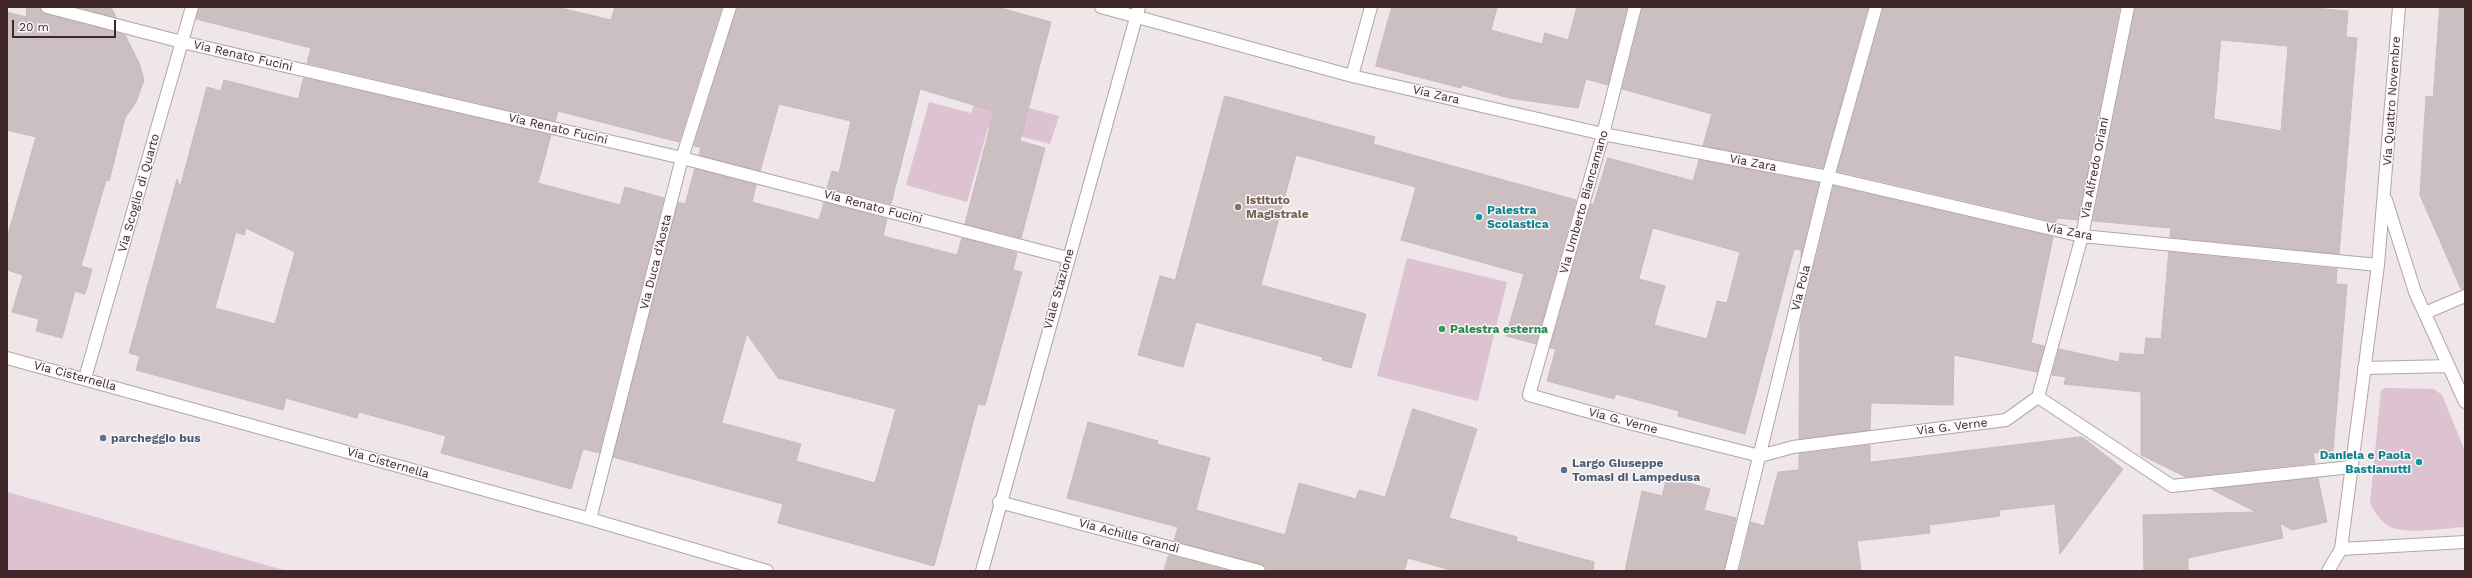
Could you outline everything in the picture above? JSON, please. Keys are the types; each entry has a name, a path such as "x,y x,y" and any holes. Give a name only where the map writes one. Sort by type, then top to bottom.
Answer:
{"street":[{"name":"Via Renato Fucini","path":"47,7 182,42 682,158 1068,258"},
{"name":"Via Scoglio di Quarto","path":"85,378 192,7"},
{"name":"Via Duca d'Aosta","path":"590,520 682,158 730,7"},
{"name":"Via Zara","path":"1101,7 1137,12 1352,76 1604,134 1828,177 2082,236 2378,265"},
{"path":"1352,76 1371,7"},
{"name":"Via Umberto Biancamano","path":"1529,395 1604,134 1635,7"},
{"name":"Via Pola","path":"1732,571 1828,177 1876,7"},
{"name":"Via Alfredo Oriani","path":"2038,398 2082,236 2128,7"},
{"name":"Via Quattro Novembre","path":"2341,549 2350,467 2378,265 2385,195 2398,7"},
{"name":"Viale Stazione","path":"982,571 1137,12"},
{"name":"Via Quattro Novembre","path":"2385,195 2415,292 2465,402"},
{"path":"2425,313 2465,296"},
{"name":"Via Cisternella","path":"7,358 85,378 767,571"},
{"path":"2364,368 2449,366"},
{"name":"Via G. Verne","path":"1529,395 1633,424 1760,456 1793,447 2006,420 2038,398"},
{"path":"2038,398 2172,486 2350,467"},
{"name":"Via Achille Grandi","path":"1000,502 1259,571"},
{"path":"2328,571 2341,549 2465,542"}],"shaded area":[{"path":"977,94 1059,116 1050,144 988,128 967,202 906,185 929,102 971,113"},
{"name":"Palestra esterna","path":"1407,258 1507,282 1478,401 1377,376"},
{"path":"2386,388 2434,389 2442,395 2465,451 2465,527 2413,531 2403,530 2387,525 2379,518 2373,509 2370,503 2381,390"},
{"path":"7,492 287,571 7,571"}],"building":[{"path":"27,7 40,7 45,14 125,35 139,63 144,80 136,102 125,118 109,181 106,180 81,266 92,269 85,294 75,291 62,338 36,331 39,319 12,312 23,275 7,270 7,238 36,137 7,130 7,12 26,17"},
{"path":"77,7 111,7 116,17"},
{"path":"199,7 556,7 611,20 615,7 722,7 679,142 558,111 555,121 307,63 311,48 196,19"},
{"path":"737,7 997,7 1051,22 1020,141 1045,148 1021,238 965,224 994,111 920,89 891,204 827,188 832,171 839,173 851,121 779,104 760,171 699,155 701,147 694,146"},
{"path":"1392,7 1497,7 1491,30 1542,44 1545,33 1568,40 1577,7 1627,7 1608,85 1586,79 1578,108 1509,98 1462,85 1461,88 1376,66"},
{"path":"1642,7 1868,7 1823,168 1703,146 1712,114 1622,89"},
{"path":"1883,7 2120,7 2078,220 2057,218 2056,222 1837,171"},
{"path":"2135,7 2300,7 2348,11 2346,37 2357,38 2339,254 2170,237 2171,228 2093,221","holes":["2221,40 2288,46 2281,131 2214,119"]},
{"path":"2440,7 2465,7 2465,289 2461,289 2420,195 2426,96 2433,97"},
{"path":"304,78 551,135 538,183 620,205 625,187 664,198 599,453 583,449 571,489 441,453 446,436 359,412 357,418 286,398 283,410 136,370 140,356 129,353 177,179 180,188 207,87 221,91 224,80 298,99","holes":["246,228 295,252 275,324 215,308 236,232 244,235"]},
{"name":"Istituto Magistrale","path":"1225,96 1375,137 1373,144 1576,200 1536,344 1506,336 1524,274 1401,240 1416,187 1296,155 1261,285 1366,314 1351,368 1322,360 1323,357 1196,322 1183,367 1138,355 1160,276 1175,280"},
{"path":"1608,158 1693,181 1699,160 1819,183 1801,257 1801,250 1794,249 1745,434 1678,416 1679,411 1616,394 1614,399 1547,381 1556,349 1550,348 1591,204 1593,205","holes":["1653,228 1740,252 1727,303 1717,301 1707,339 1654,325 1665,286 1639,279"]},
{"path":"695,169 756,185 752,202 819,220 824,202 887,219 883,236 957,255 962,238 1017,253 1013,270 1022,272 985,405 978,404 934,566 778,523 783,504 613,457 678,202 685,204","holes":["747,334 778,378 896,409 875,483 796,461 801,444 722,423"]},
{"path":"1834,186 2053,237 2031,343 2044,346 2037,372 1954,355 1953,405 1871,403 1870,430 1799,439 1800,322"},
{"path":"2169,252 2337,269 2336,284 2347,285 2333,451 2313,453 2315,463 2186,477 2141,455 2141,392 2064,384 2066,377 2052,375 2059,349 2119,362 2120,353 2144,355 2146,338 2161,339"},
{"path":"1413,409 1477,429 1449,518 1517,537 1516,541 1594,562 1593,571 1454,571 1408,558 1404,571 1266,571 1261,564 1174,541 1178,527 1067,498 1088,422 1158,441 1157,444 1210,458 1196,510 1285,535 1299,483 1356,499 1359,490 1385,497"},
{"path":"2082,437 2123,469 2060,554 2055,504 1999,510 2000,516 1929,525 1930,533 1857,541 1861,571 1739,571 1751,522 1764,526 1778,472 1799,470 1799,454 1870,445 1870,462"},
{"path":"1667,477 1710,489 1704,510 1736,518 1724,571 1625,571 1642,491 1662,496"},
{"path":"2318,478 2327,522 2292,530 2280,523 2283,538 2188,558 2188,571 2144,571 2143,515 2256,512 2211,489"},
{"path":"1169,555 1230,571 1164,571"}],"place":[{"name":"Istituto Magistrale","path":"1238,207"},
{"name":"Palestra Scolastica","path":"1479,217"},
{"name":"Palestra esterna","path":"1442,329"},
{"name":"parcheggio bus","path":"103,438"},
{"name":"Daniela e Paola Bastianutti","path":"2419,462"},
{"name":"Largo Giuseppe Tomasi di Lampedusa","path":"1564,470"}]}
